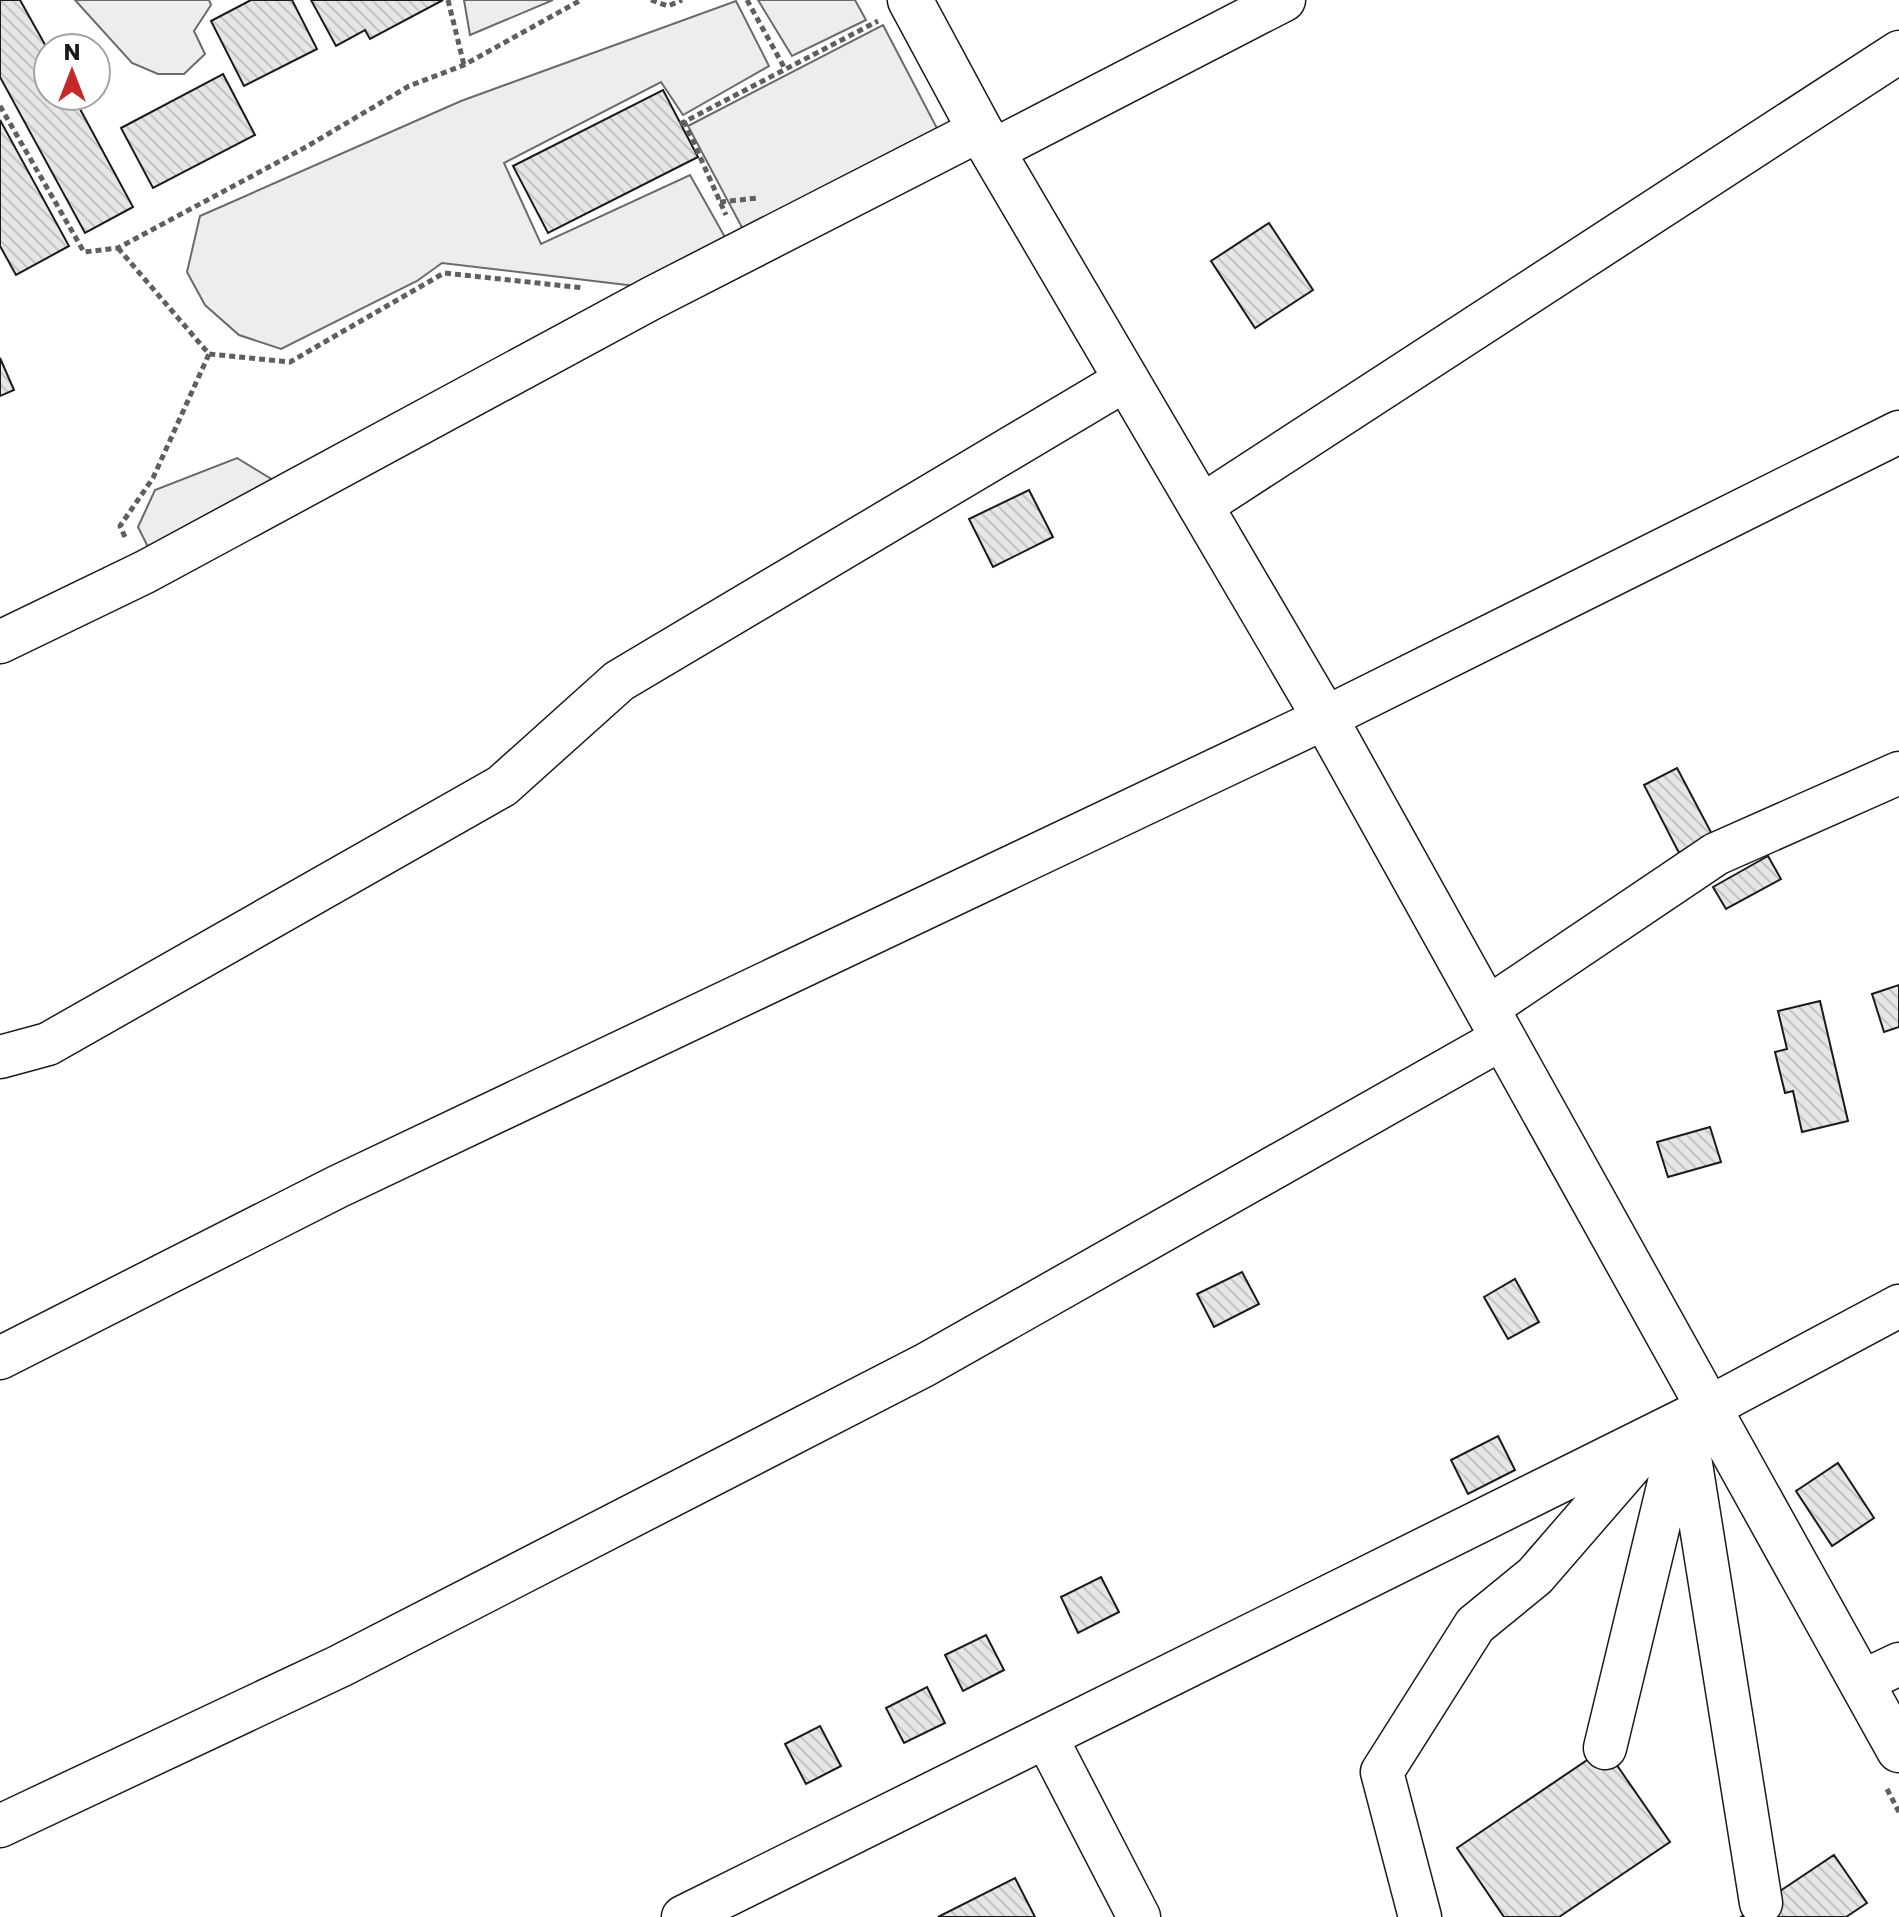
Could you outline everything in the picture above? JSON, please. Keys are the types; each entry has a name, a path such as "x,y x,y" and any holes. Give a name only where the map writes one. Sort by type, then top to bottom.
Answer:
{"main road":[{"path":"900,8 987,140 1325,718 1494,1024 1684,1420 1880,1673 1899,1750"}],"street":[{"path":"0,642 145,572 744,251 1284,0"},
{"path":"1201,506 1899,52"},
{"path":"0,1057 48,1044 502,786 619,681 1127,379"},
{"path":"0,1358 337,1187 1325,718 1899,432"},
{"path":"0,1826 340,1666 925,1365 1494,1024 1716,854 1899,773"},
{"path":"683,1917 1684,1420 1899,1306"},
{"path":"1605,1748 1684,1420"},
{"path":"1684,1420 1761,1903"},
{"path":"1420,1917 1382,1772 1475,1625 1535,1576 1684,1420"},
{"path":"1046,1737 1139,1917"}],"path":[{"path":"448,0 464,65"},
{"path":"0,106 84,252 118,248 306,147 409,86 464,65 581,0"},
{"path":"651,0 668,6 682,0"},
{"path":"747,0 785,69"},
{"path":"744,251 682,122 900,8"},
{"path":"118,248 209,354 290,362 444,273 535,281 652,298"},
{"path":"145,572 120,526 153,478 209,354"}],"shaded area":[{"path":"75,0 209,0 211,5 194,31 205,54 184,74 158,74 132,63 112,41 112,32 104,32"},
{"path":"464,0 553,0 470,35"},
{"path":"758,0 855,0 866,20 792,56"},
{"path":"736,1 769,66 683,115 661,82 504,163 541,244 690,175 730,246 652,288 442,263 417,281 281,349 239,335 205,305 187,272 200,216 461,101"},
{"path":"883,25 940,134 746,235 688,126"},
{"path":"237,458 273,480 148,547 138,527 155,490"}],"building":[{"path":"0,0 20,0 38,32 32,32 32,112 82,112 133,207 85,233 0,77"},
{"path":"251,0 292,0 317,49 244,86 211,21"},
{"path":"311,0 443,0 370,39 365,30 336,46"},
{"path":"223,74 255,135 153,188 121,128"},
{"path":"663,90 698,157 548,233 513,166"},
{"path":"0,120 69,246 16,275 0,246"},
{"path":"1269,223 1313,290 1255,328 1211,261"},
{"path":"0,358 14,390 0,396"},
{"path":"1029,490 1053,537 993,567 969,519"},
{"path":"1677,768 1713,836 1679,853 1644,785"},
{"path":"1768,856 1781,879 1726,909 1713,887"},
{"path":"1899,985 1899,1027 1884,1032 1872,994"},
{"path":"1820,1001 1848,1121 1802,1132 1793,1091 1785,1093 1775,1052 1787,1049 1778,1011"},
{"path":"1710,1127 1721,1162 1668,1177 1657,1142"},
{"path":"1242,1272 1259,1304 1214,1327 1197,1294"},
{"path":"1515,1279 1539,1322 1508,1339 1484,1297"},
{"path":"1498,1436 1515,1470 1468,1494 1451,1460"},
{"path":"1838,1463 1874,1518 1832,1546 1796,1491"},
{"path":"1101,1577 1119,1612 1078,1633 1061,1597"},
{"path":"986,1635 1004,1670 963,1691 945,1655"},
{"path":"927,1687 945,1723 904,1743 886,1708"},
{"path":"820,1726 841,1766 806,1784 785,1744"},
{"path":"1605,1748 1670,1842 1559,1917 1504,1917 1457,1848"},
{"path":"1834,1855 1867,1903 1846,1917 1741,1917"},
{"path":"1015,1878 1035,1917 938,1917"}]}
